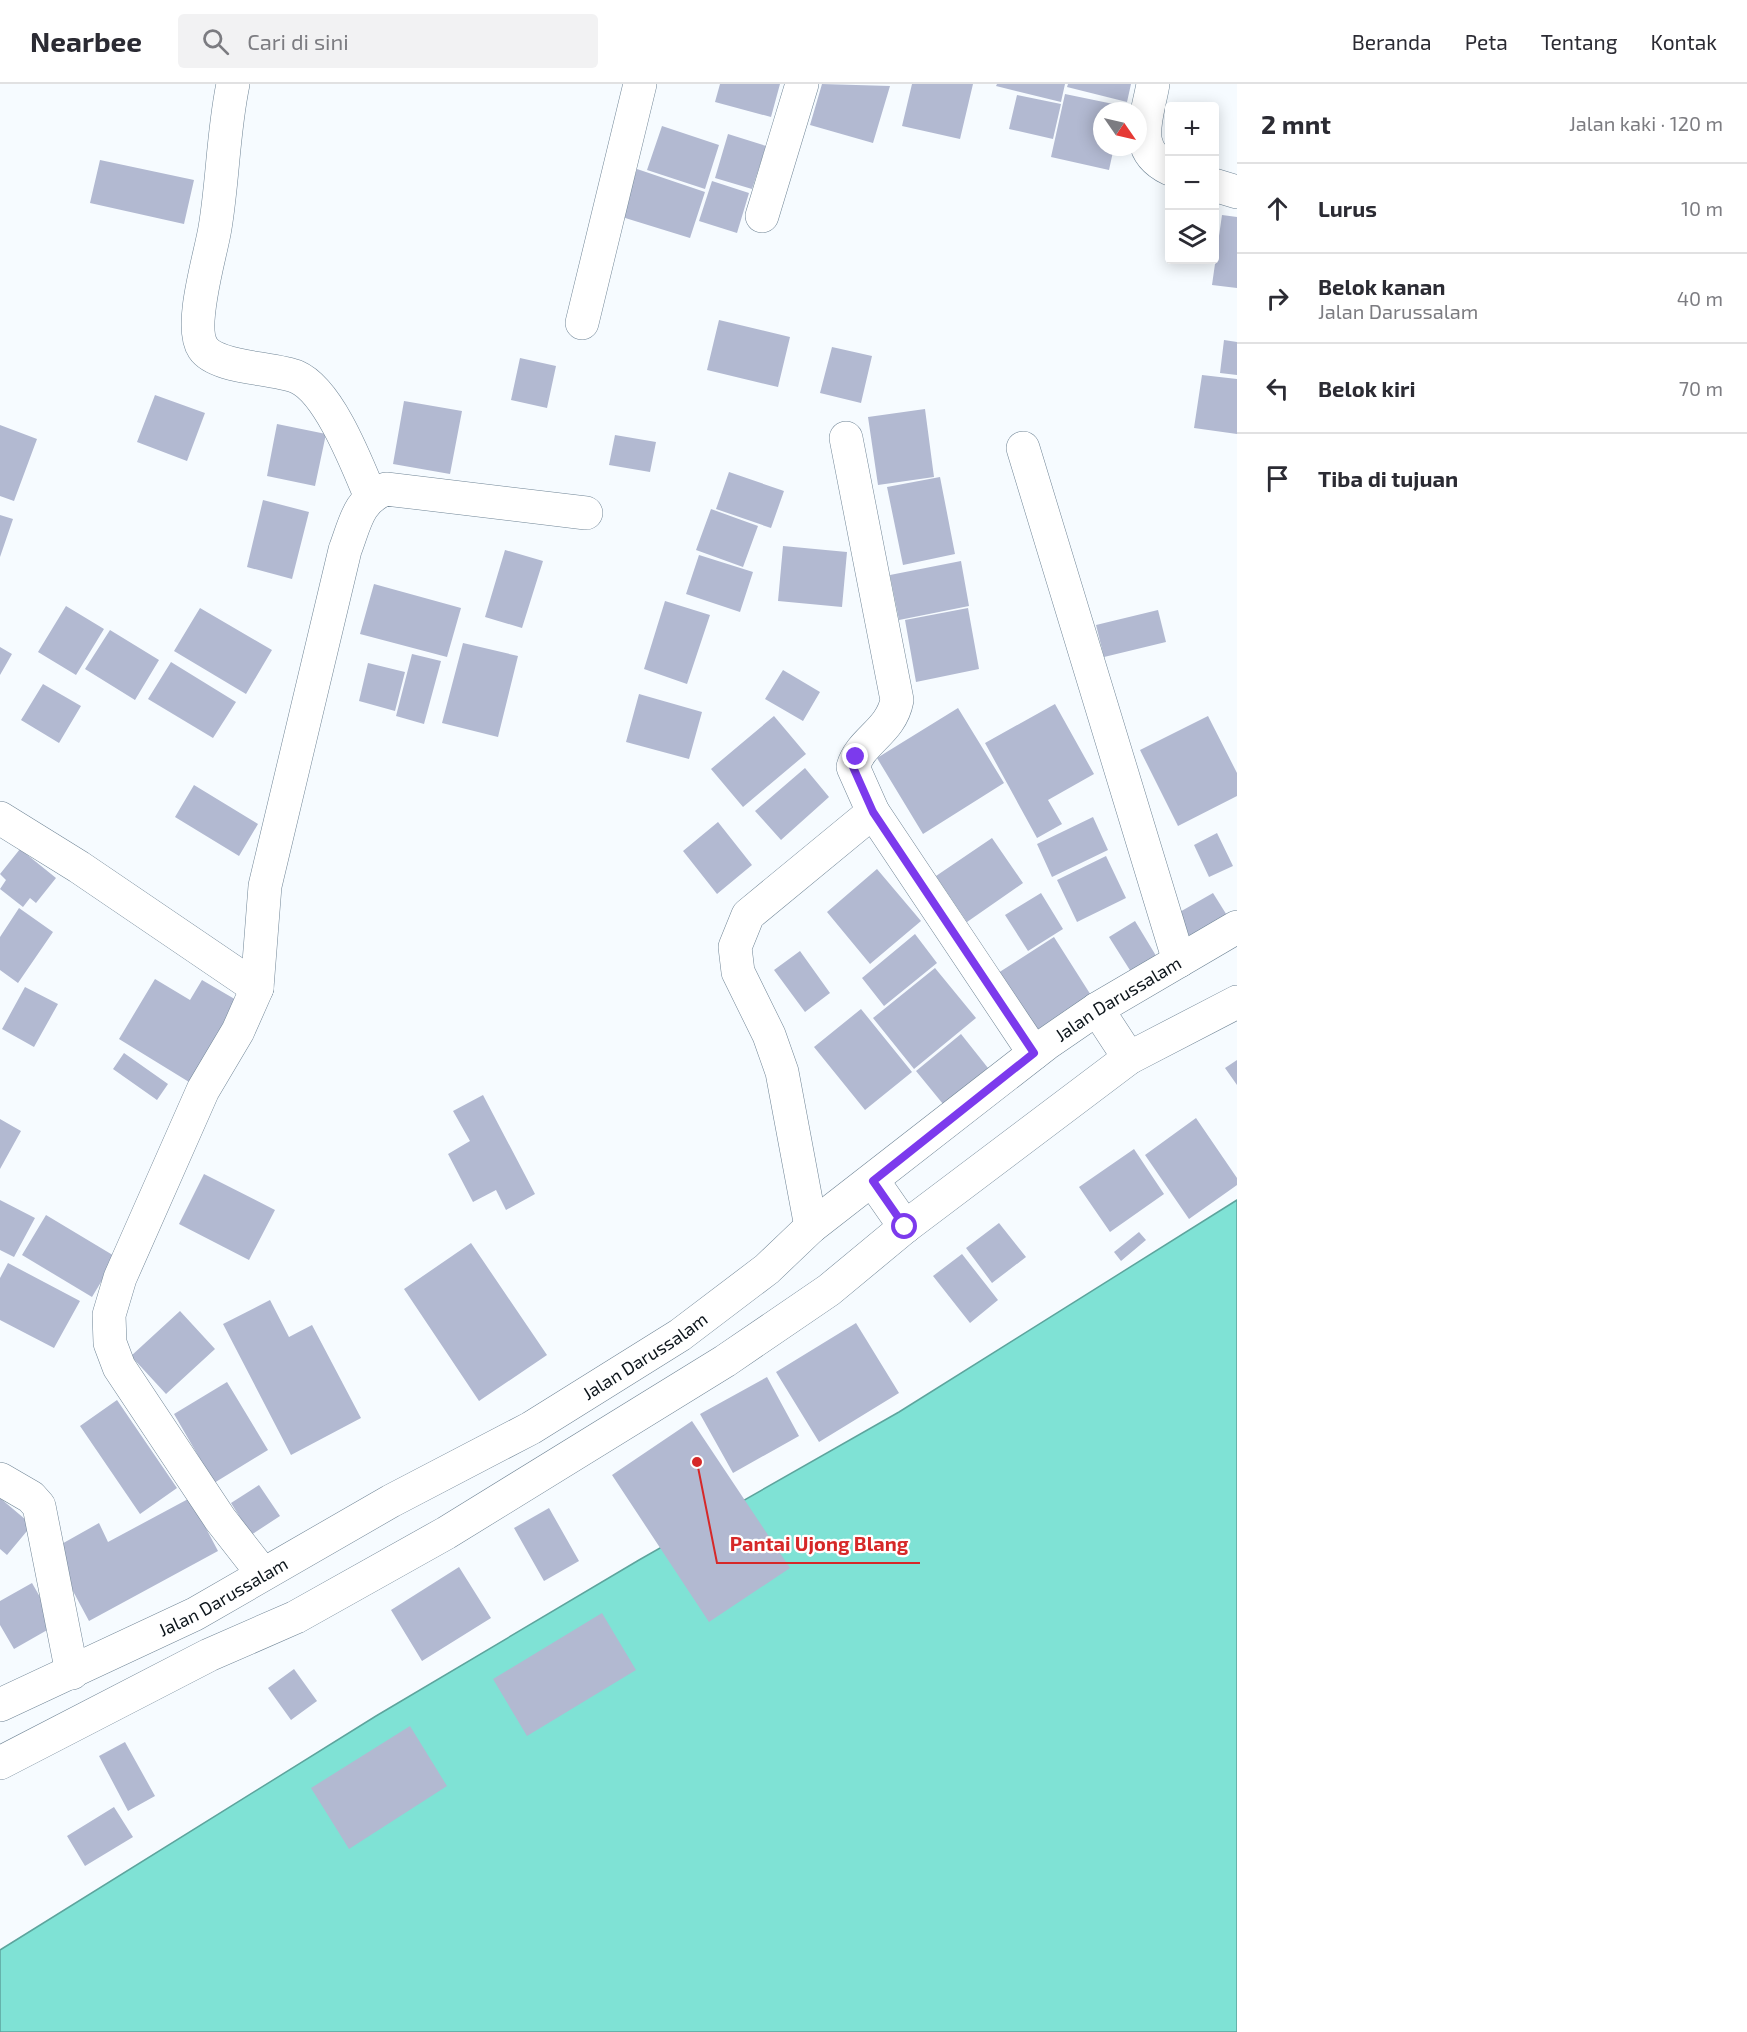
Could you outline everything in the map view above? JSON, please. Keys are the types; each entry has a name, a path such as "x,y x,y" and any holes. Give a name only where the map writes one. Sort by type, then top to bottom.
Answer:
{"street":[{"path":"233,84 225,122 215,227 200,295 198,339 203,349 215,359 298,377 311,389 333,417 370,495"},
{"path":"582,323 640,84"},
{"path":"762,216 802,84"},
{"path":"1153,84 1143,141 1148,154 1157,163 1165,167"},
{"path":"1219,186 1237,192"},
{"path":"846,438 897,700 895,714 856,757 853,767 873,812 1034,1053"},
{"path":"1023,448 1179,961"},
{"path":"263,1574 220,1519 119,1367 110,1343 109,1315 120,1278 203,1090 238,1031 257,988 265,886 345,550 363,505 370,495 386,489 586,513"},
{"path":"811,1227 782,1072 769,1035 738,972 735,947 748,915 873,812"},
{"path":"0,818 79,867 257,988"},
{"name":"Jalan Darussalam","path":"0,1705 195,1614 391,1501 531,1428 670,1341 767,1269 811,1227 873,1181 1034,1053 1097,1009 1237,927"},
{"path":"0,1763 209,1655 296,1617 446,1533 724,1361 829,1290 905,1227 1129,1058 1237,1002"},
{"path":"1097,1009 1129,1058"},
{"path":"873,1181 905,1227"},
{"path":"0,1479 31,1497 39,1506 72,1673"}],"shaded area":[{"path":"1237,1200 1237,2032 0,2032 0,1950 376,1716 639,1560 899,1412"}],"building":[{"path":"720,84 780,84 771,117 715,102"},
{"path":"822,84 890,86 873,143 810,125"},
{"path":"912,84 973,84 960,139 902,126"},
{"path":"997,84 1065,84 1061,102 996,86"},
{"path":"1068,84 1131,84 1127,102 1067,87"},
{"path":"1065,94 1104,102 1093,102 1093,156 1112,156 1109,170 1051,157"},
{"path":"1017,95 1061,104 1053,139 1009,129"},
{"path":"662,126 719,145 705,189 647,170"},
{"path":"728,134 766,146 752,189 715,178"},
{"path":"100,160 194,180 184,224 90,203"},
{"path":"637,169 705,192 690,238 622,217"},
{"path":"712,181 749,193 737,233 699,221"},
{"path":"1222,215 1237,217 1237,288 1212,285 1215,264 1219,264"},
{"path":"719,320 790,337 778,387 707,370"},
{"path":"1224,340 1237,342 1237,375 1220,373"},
{"path":"832,347 872,356 861,403 820,393"},
{"path":"520,358 556,366 547,408 511,400"},
{"path":"1202,375 1237,379 1237,434 1194,428"},
{"path":"155,395 205,413 187,461 137,442"},
{"path":"404,401 462,411 450,474 393,464"},
{"path":"925,409 934,477 878,485 868,417"},
{"path":"277,424 326,434 315,486 267,476"},
{"path":"0,425 37,439 14,501 0,496"},
{"path":"615,435 656,442 650,472 609,465"},
{"path":"729,472 784,491 771,528 716,509"},
{"path":"940,477 955,554 903,565 887,487"},
{"path":"263,500 309,512 292,579 247,567"},
{"path":"711,509 758,526 743,567 696,550"},
{"path":"0,515 13,519 0,557"},
{"path":"783,546 847,552 842,607 778,601"},
{"path":"505,550 543,561 522,628 485,617"},
{"path":"699,555 753,572 740,612 686,594"},
{"path":"961,561 969,606 899,620 890,575"},
{"path":"374,584 461,608 447,657 360,634"},
{"path":"665,601 710,615 687,684 644,669"},
{"path":"66,606 104,629 76,675 38,652"},
{"path":"200,608 272,650 246,694 174,651"},
{"path":"968,608 979,669 916,682 905,620"},
{"path":"1158,610 1166,642 1104,657 1096,625"},
{"path":"110,630 159,660 135,700 85,669"},
{"path":"463,643 518,656 498,737 442,723"},
{"path":"0,647 12,654 0,675"},
{"path":"412,654 441,661 424,724 396,716"},
{"path":"171,662 236,702 213,738 148,699"},
{"path":"368,663 405,672 395,711 359,701"},
{"path":"783,670 820,692 803,721 765,699"},
{"path":"43,684 81,706 59,743 21,720"},
{"path":"639,694 702,712 689,759 626,742"},
{"path":"1055,704 1094,774 1048,800 1062,824 1037,838 985,743"},
{"path":"958,708 1004,783 923,834 877,758"},
{"path":"774,716 806,754 743,807 711,769"},
{"path":"1208,716 1237,773 1237,796 1178,826 1140,750"},
{"path":"805,768 829,797 781,840 755,811"},
{"path":"194,785 258,824 239,856 175,817"},
{"path":"1093,817 1108,850 1052,877 1037,844"},
{"path":"718,822 752,865 717,894 683,851"},
{"path":"1217,833 1233,866 1209,877 1194,845"},
{"path":"992,838 1023,883 967,922 936,876"},
{"path":"20,849 56,878 36,903 30,898 23,907 0,889 6,880 0,874"},
{"path":"1106,856 1126,898 1077,922 1057,880"},
{"path":"877,869 921,921 870,964 827,912"},
{"path":"1041,893 1063,929 1028,951 1005,915"},
{"path":"1213,893 1228,917 1184,942 1171,917"},
{"path":"19,908 53,932 18,983 0,970 0,937"},
{"path":"1135,921 1158,959 1133,975 1109,937"},
{"path":"915,934 937,963 884,1006 862,978"},
{"path":"1054,937 1094,1000 1039,1036 998,973"},
{"path":"800,951 830,993 805,1012 774,970"},
{"path":"935,968 976,1018 914,1069 873,1018"},
{"path":"155,979 190,1000 202,980 238,1001 189,1082 119,1039"},
{"path":"25,987 58,1004 34,1047 2,1029"},
{"path":"861,1009 912,1072 865,1110 814,1047"},
{"path":"961,1034 988,1068 943,1104 916,1071"},
{"path":"124,1053 168,1084 157,1100 113,1069"},
{"path":"1237,1060 1237,1085 1225,1068"},
{"path":"483,1095 535,1194 506,1210 496,1190 473,1202 448,1154 470,1141 453,1111"},
{"path":"1196,1118 1237,1178 1237,1185 1189,1219 1145,1155"},
{"path":"0,1119 21,1131 0,1169"},
{"path":"1134,1149 1164,1194 1110,1232 1079,1187"},
{"path":"204,1174 275,1210 249,1260 179,1224"},
{"path":"0,1200 35,1218 14,1257 0,1250"},
{"path":"46,1215 116,1257 92,1297 22,1255"},
{"path":"999,1223 1026,1257 992,1283 966,1248"},
{"path":"1139,1232 1146,1240 1121,1261 1114,1252"},
{"path":"471,1243 547,1355 479,1401 404,1289"},
{"path":"962,1254 998,1300 970,1323 933,1276"},
{"path":"8,1263 80,1301 54,1348 0,1320 0,1278"},
{"path":"270,1300 289,1337 312,1325 361,1418 291,1455 223,1324"},
{"path":"180,1311 215,1349 166,1394 131,1356"},
{"path":"856,1323 899,1393 819,1442 776,1372"},
{"path":"767,1377 799,1436 733,1473 700,1414"},
{"path":"227,1382 268,1450 214,1483 174,1414"},
{"path":"117,1400 177,1488 140,1514 80,1426"},
{"path":"692,1421 790,1568 709,1622 612,1475"},
{"path":"259,1485 280,1516 251,1535 231,1503"},
{"path":"0,1498 32,1525 7,1555 0,1549"},
{"path":"190,1498 218,1551 89,1621 51,1550 99,1523 108,1542"},
{"path":"549,1508 579,1561 544,1581 514,1528"},
{"path":"459,1567 491,1618 422,1661 391,1610"},
{"path":"32,1583 56,1625 14,1649 0,1625 0,1601"},
{"path":"602,1613 636,1670 527,1736 493,1679"},
{"path":"294,1669 317,1701 291,1720 268,1688"},
{"path":"410,1726 447,1786 349,1849 311,1788"},
{"path":"125,1742 155,1796 128,1811 99,1756"},
{"path":"114,1807 133,1837 85,1866 67,1836"}],"place":[{"name":"Pantai Ujong Blang","path":"697,1462"}],"route":[{"path":"856,757 853,767 873,812 1034,1053 873,1181 905,1227"}]}
